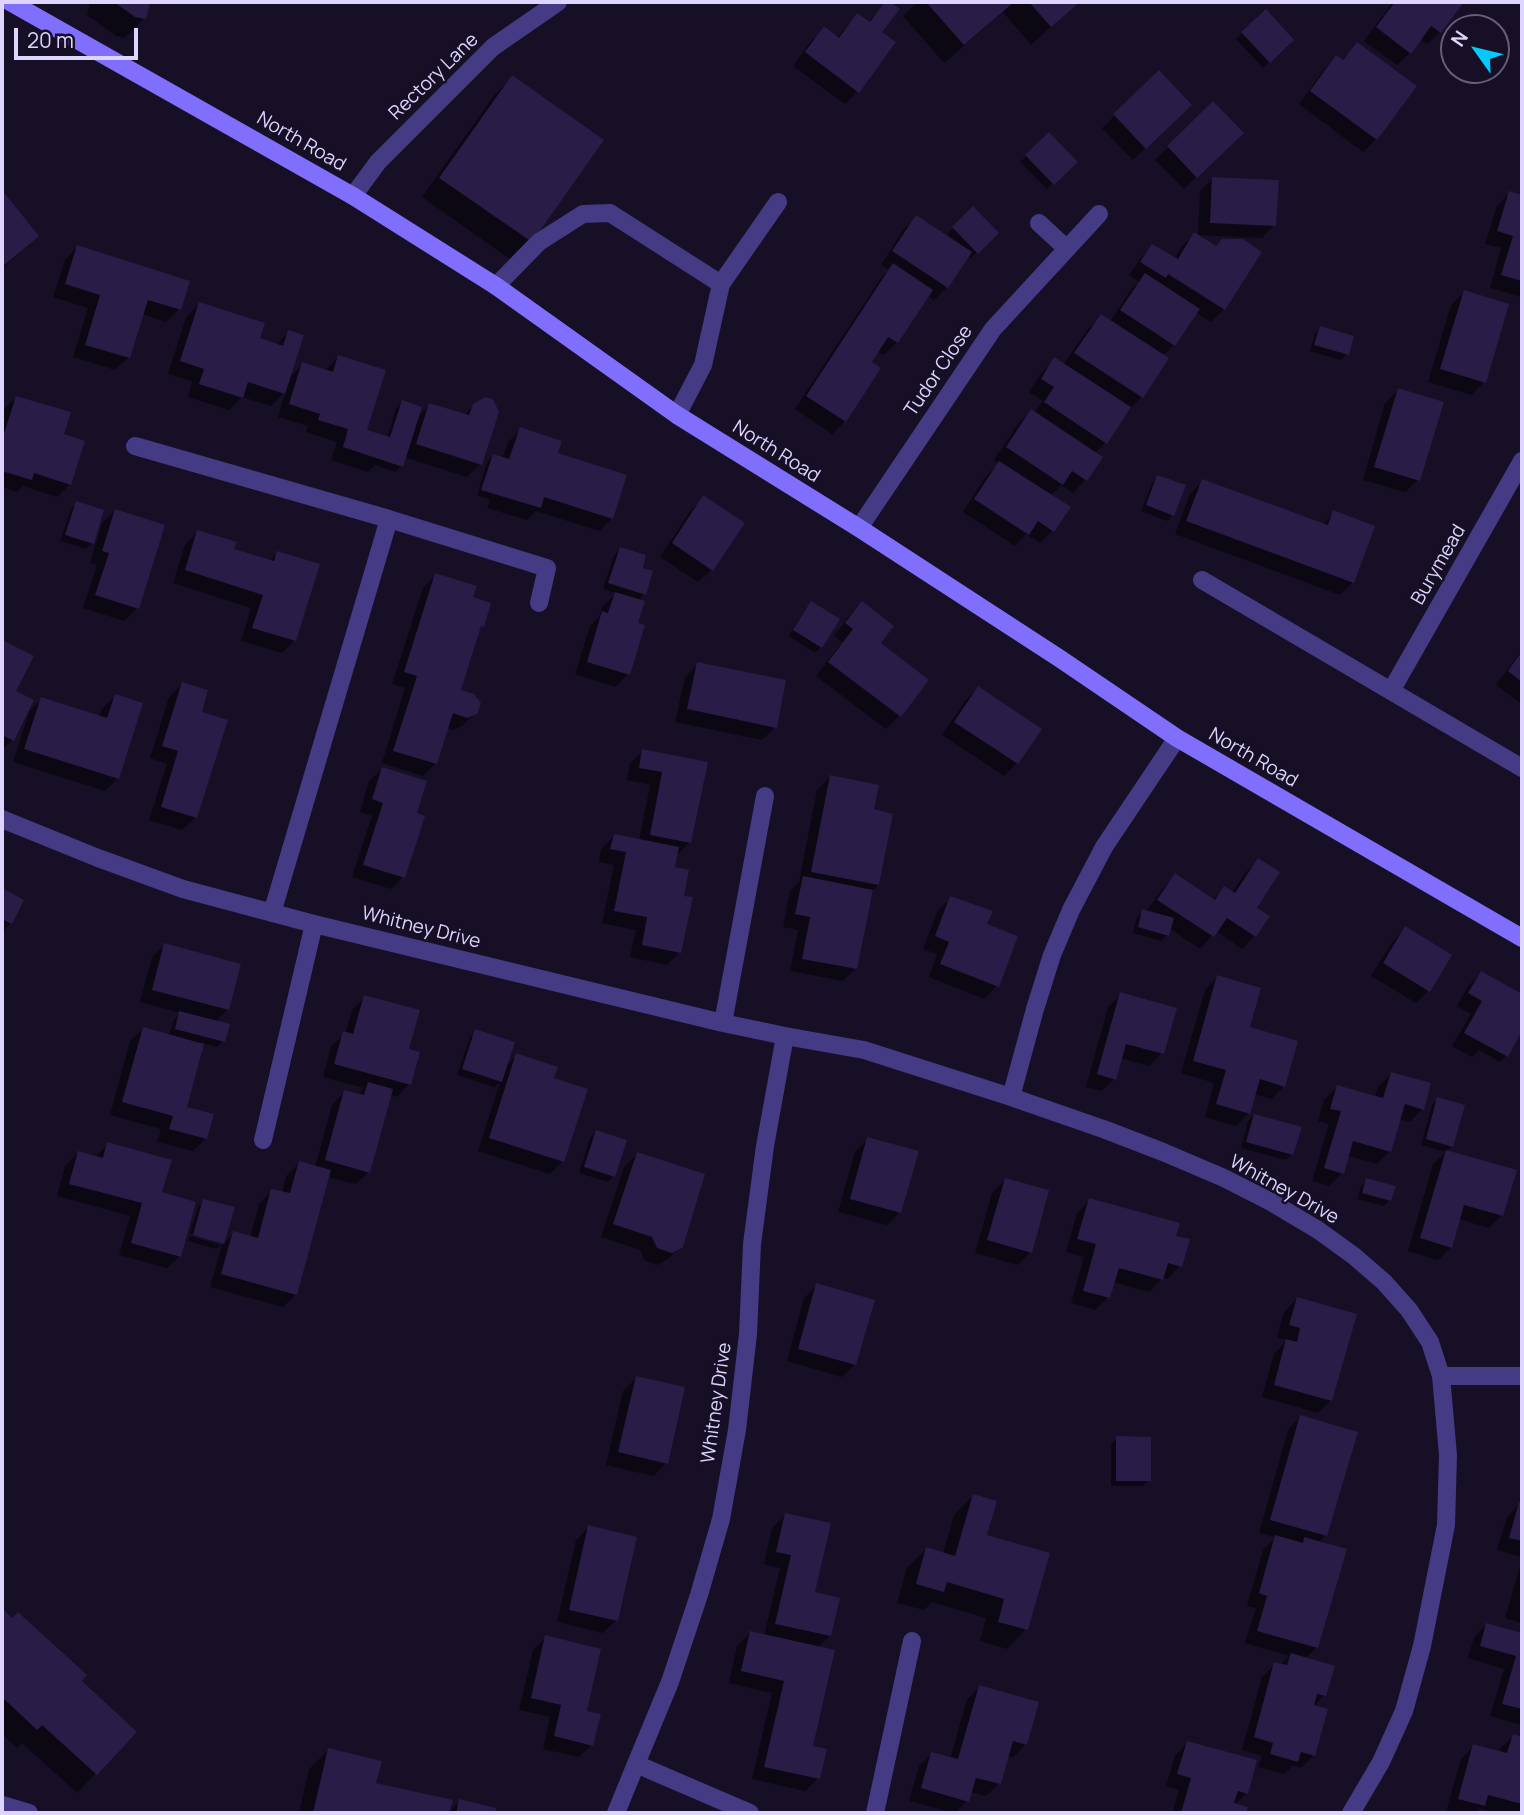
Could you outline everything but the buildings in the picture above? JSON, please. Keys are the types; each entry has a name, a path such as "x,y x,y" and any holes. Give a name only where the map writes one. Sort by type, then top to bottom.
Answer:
{"main road":[{"name":"North Road","path":"9,2 353,196 496,286 677,415 859,528 1177,738 1522,938"}],"street":[{"name":"Rectory Lane","path":"353,196 378,162 493,47 558,2"},
{"path":"677,415 703,365 721,284 778,202"},
{"path":"496,286 540,242 583,214 610,212 721,284"},
{"name":"Tudor Close","path":"859,528 993,329 1099,214"},
{"path":"1039,223 1067,248"},
{"path":"135,446 547,568 539,603"},
{"name":"Burymead","path":"1391,691 1522,461"},
{"path":"272,913 388,519"},
{"path":"1202,580 1522,768"},
{"path":"1011,1097 1052,955 1071,910 1104,848 1177,738"},
{"path":"723,1023 765,796"},
{"name":"Whitney Drive","path":"2,819 183,889 272,913 723,1023 864,1050 1106,1130 1224,1178 1318,1230 1384,1282 1409,1310 1430,1342 1441,1376 1448,1455 1446,1525 1422,1646 1404,1711 1381,1762 1351,1813"},
{"path":"263,1140 314,924"},
{"name":"Whitney Drive","path":"616,1813 670,1682 699,1595 720,1519 737,1430 748,1334 754,1232 765,1146 785,1036"},
{"path":"1441,1376 1522,1376"},
{"path":"875,1813 912,1641"},
{"path":"636,1764 750,1813"},
{"path":"2,1805 29,1813"}]}
